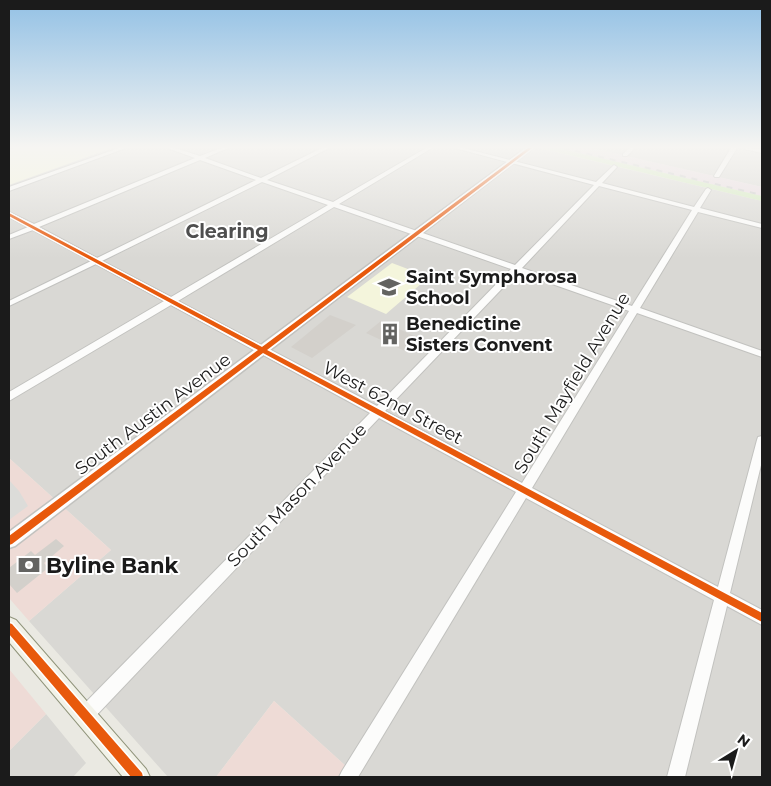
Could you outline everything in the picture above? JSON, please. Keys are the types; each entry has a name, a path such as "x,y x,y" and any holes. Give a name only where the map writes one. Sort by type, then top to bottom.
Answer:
{"main road":[{"path":"9,626 138,777"}],"street":[{"path":"9,189 21,185"},
{"path":"9,237 135,185"},
{"path":"9,304 252,185"},
{"path":"276,185 762,354"},
{"path":"9,397 366,185"},
{"name":"South Austin Avenue","path":"9,541 482,185"},
{"name":"South Mason Avenue","path":"85,715 596,185"},
{"path":"600,185 762,226"},
{"name":"South Mayfield Avenue","path":"348,777 708,190"},
{"name":"West 62nd Street","path":"9,214 762,618"},
{"path":"676,777 762,440"}],"shaded area":[{"path":"9,185 693,185 762,201 762,777 358,777 274,701 216,777 168,777 29,621 111,550 9,458"},
{"path":"714,185 752,185 762,187 762,196"},
{"name":"Saint Symphorosa School","path":"392,263 429,277 386,314 347,297"},
{"path":"9,458 111,550 29,621 9,598"},
{"path":"9,480 19,491 28,506 9,520"},
{"path":"9,669 46,714 9,751"},
{"path":"274,701 358,777 216,777"},
{"path":"46,714 86,763 73,777 9,777 9,751"}],"green space":[{"path":"694,185 714,185 762,196 762,201"}],"building":[{"path":"330,315 356,325 312,358 291,347"},
{"name":"Benedictine Sisters Convent","path":"381,321 421,339 407,352 366,333"},
{"name":"Byline Bank","path":"56,539 64,546 44,563 48,568 17,593 9,584 9,568 31,551 35,555"}],"railway":[{"path":"718,185 762,195"}],"cycle path":[{"path":"9,541 481,185"},
{"path":"9,214 762,618"},
{"path":"9,627 138,777"}],"place":[{"name":"Saint Symphorosa School","path":"389,287"},
{"name":"Benedictine Sisters Convent","path":"390,334"},
{"name":"Byline Bank","path":"29,565"}],"district":[{"name":"Clearing","path":"227,231"}]}
